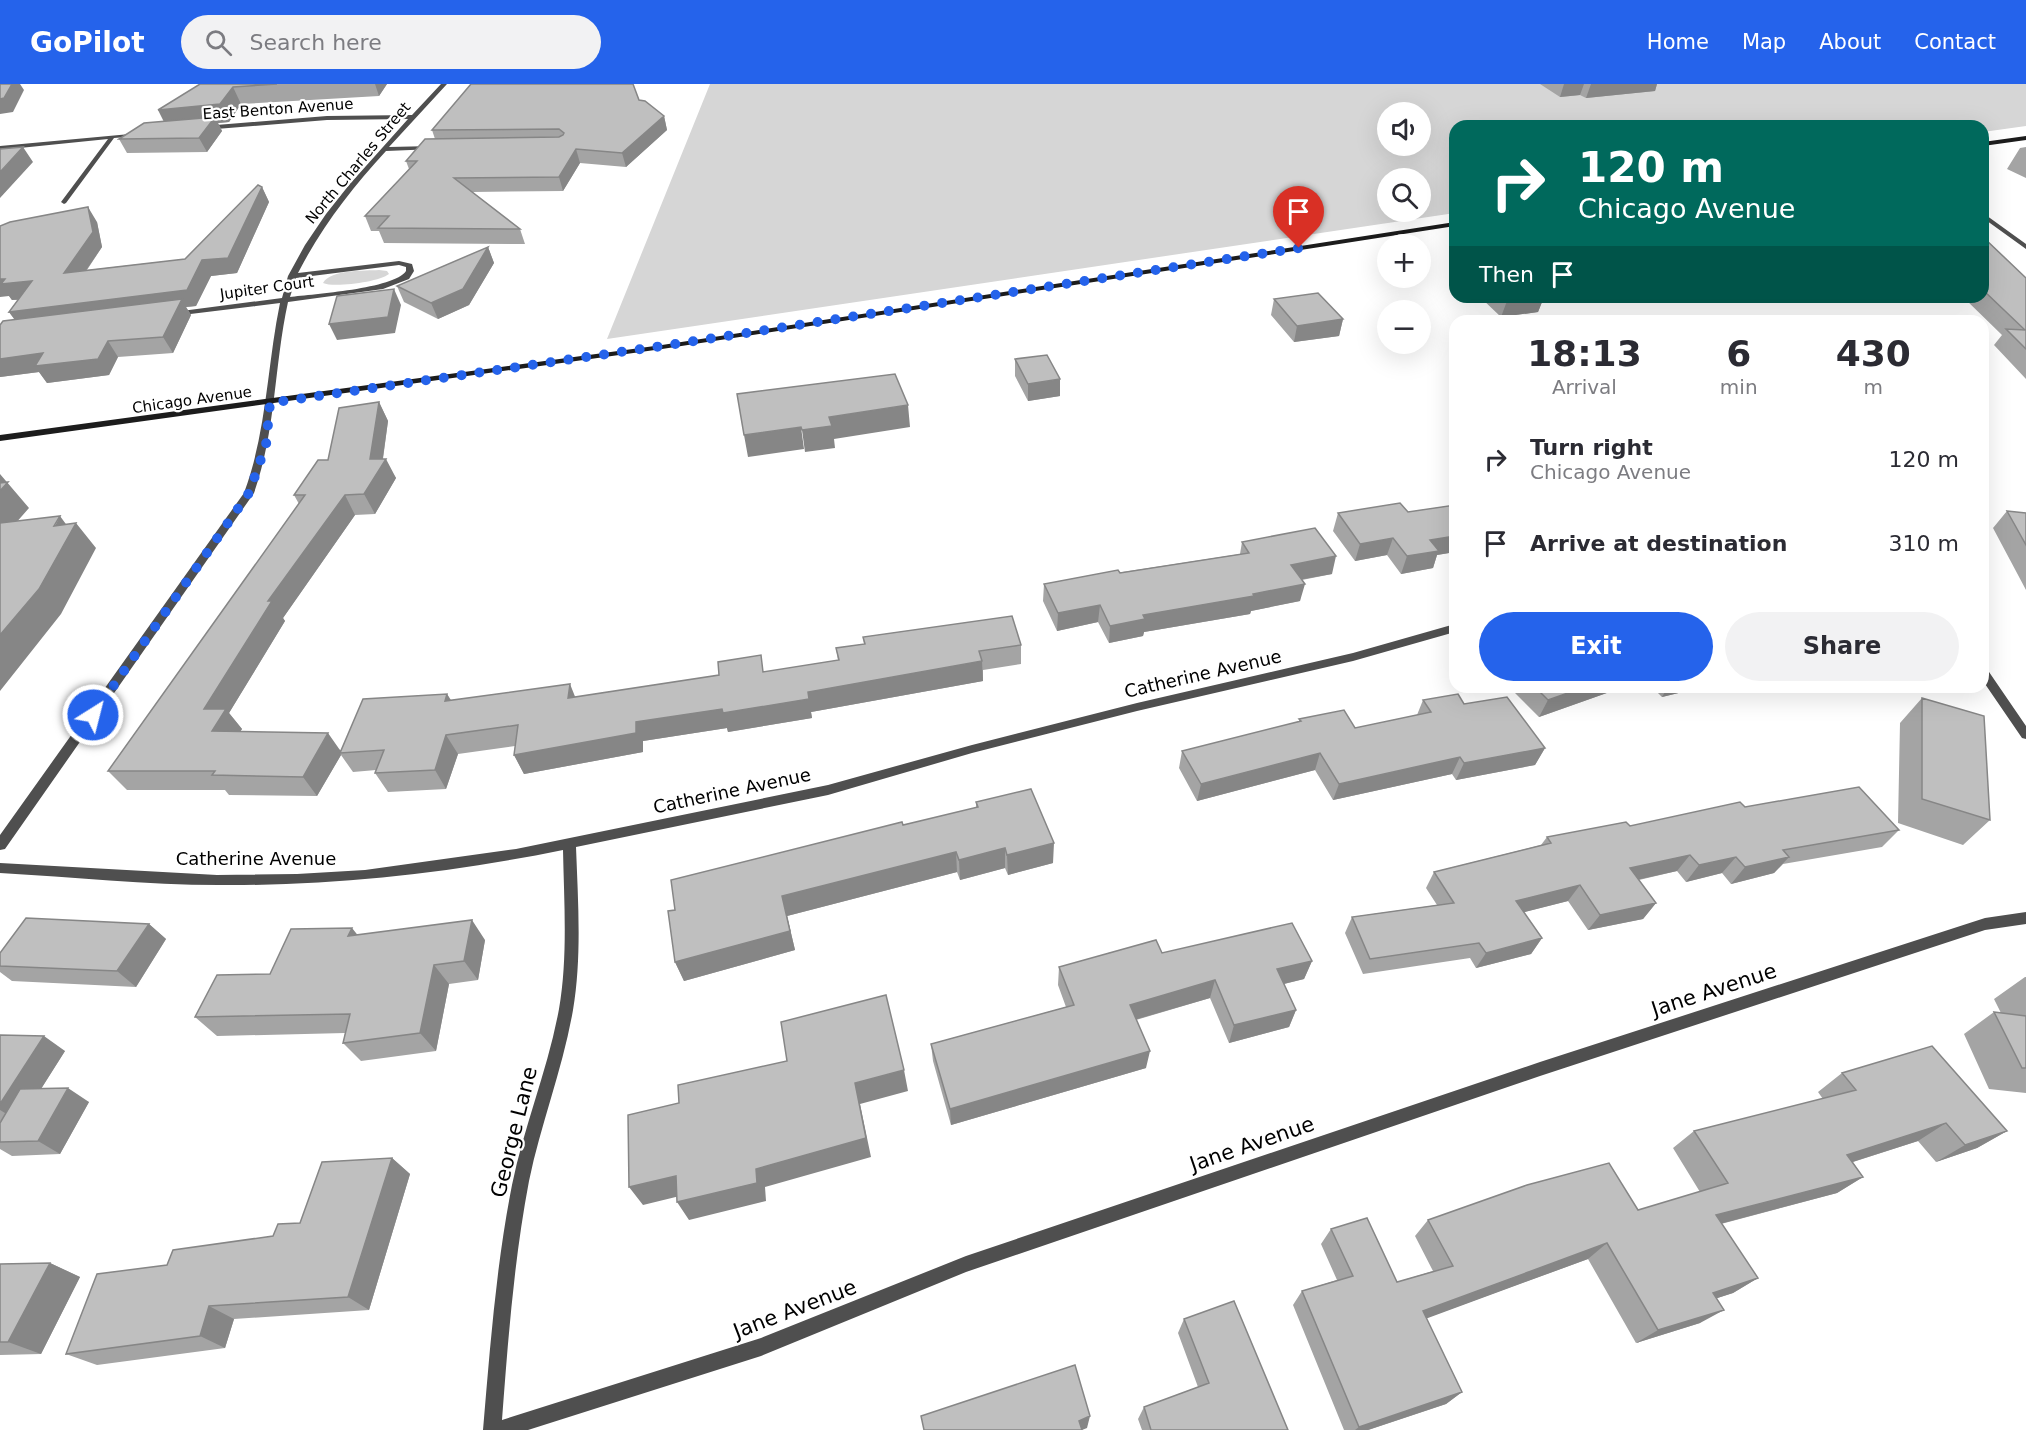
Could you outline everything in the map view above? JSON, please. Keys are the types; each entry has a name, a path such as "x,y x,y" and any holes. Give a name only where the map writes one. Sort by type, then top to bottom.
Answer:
{"main road":[{"path":"1989,143 2026,138"},
{"name":"Chicago Avenue","path":"0,438 270,403 662,346 1449,225"}],"street":[{"name":"North Charles Street","path":"0,845 241,508 261,467 266,445 284,300 292,276 314,236 333,209 444,84"},
{"name":"East Benton Avenue","path":"200,128 311,119 414,117"},
{"path":"0,148 146,133"},
{"path":"64,202 113,136"},
{"path":"386,149 445,148"},
{"path":"1989,219 2026,247"},
{"name":"Jupiter Court","path":"162,315 383,287 406,277 410,272 409,266 399,263 292,276"},
{"name":"Catherine Avenue","path":"0,868 217,880 297,879 365,875 516,854 828,790 972,749 1137,707 1353,657 1449,630"},
{"path":"1989,682 2026,735"},
{"name":"George Lane","path":"492,1430 504,1288 520,1184 535,1118 562,1027 568,976 571,887 569,844"},
{"name":"Jane Avenue","path":"499,1430 761,1347 966,1264 1540,1069 1984,924 2026,918"}],"shaded area":[{"path":"710,84 2026,84 2026,126 1989,131 1989,120 1449,120 1449,214 1431,217 1431,168 1377,168 1377,222 1394,222 607,339"},
{"path":"387,271 389,274 356,283 337,285 323,283 327,278 341,273"}],"building":[{"path":"0,84 12,84 4,98 0,99"},
{"path":"200,84 277,84 233,87 220,104 158,110"},
{"path":"471,84 633,84 639,100 645,101 664,116 622,153 576,149 559,177 454,178 520,229 378,228 389,216 365,216 417,161 406,161 425,139 559,137 563,135 564,133 559,129 432,130"},
{"path":"215,117 199,138 119,139 144,123"},
{"path":"23,147 0,172 0,149"},
{"path":"258,185 262,187 228,258 202,260 187,290 9,312 32,281 1,284 5,279 0,279 0,226 88,207 93,232 64,273 185,259"},
{"path":"1989,243 2026,278 2026,349 2006,329 2025,330 1989,296"},
{"path":"488,247 463,289 431,303 397,286"},
{"path":"394,289 388,317 329,324 337,296"},
{"path":"1318,293 1343,319 1297,326 1274,299"},
{"path":"182,299 163,337 108,341 98,359 35,366 43,353 0,359 0,325 3,321"},
{"path":"1047,355 1060,379 1028,384 1015,359"},
{"path":"895,374 908,405 829,417 832,426 802,430 801,427 744,435 737,394"},
{"path":"379,402 370,459 386,459 364,494 345,495 268,601 272,601 204,709 226,709 212,731 328,733 303,777 212,775 215,771 108,771 305,495 294,495 318,460 328,460 339,408"},
{"path":"8,482 0,491 0,483"},
{"path":"1400,503 1408,512 1449,506 1449,537 1430,540 1439,551 1407,556 1393,538 1360,544 1338,513"},
{"path":"2007,511 2026,513 2026,545"},
{"path":"60,516 54,526 76,523 39,589 0,635 0,523"},
{"path":"1315,528 1336,556 1291,565 1305,584 1253,594 1254,596 1143,615 1145,619 1110,626 1100,605 1058,613 1044,584 1118,570 1120,573 1249,553 1242,542"},
{"path":"1012,616 1021,645 979,651 982,661 808,692 809,699 723,713 722,709 636,722 636,733 514,755 518,725 446,735 435,770 375,773 384,750 340,753 363,699 447,694 445,701 570,684 568,698 719,675 718,662 761,655 763,672 839,660 836,648 865,644 863,637"},
{"path":"1541,693 1568,693 1548,700"},
{"path":"1458,694 1464,704 1507,697 1545,748 1464,763 1460,757 1339,784 1320,753 1201,784 1182,751 1301,721 1299,719 1344,710 1355,728 1431,712 1423,700"},
{"path":"1922,698 1984,716 1990,820 1922,799"},
{"path":"1859,787 1899,830 1783,850 1789,857 1745,867 1736,857 1699,865 1690,855 1630,868 1656,903 1600,915 1580,885 1516,901 1542,938 1486,953 1479,943 1370,959 1352,917 1454,903 1434,872 1551,843 1547,837 1626,822 1630,826 1740,802 1745,807"},
{"path":"1031,789 1054,843 1007,855 1005,848 959,860 956,852 782,896 790,931 675,962 668,911 675,910 671,880 902,822 903,825 978,807 976,802"},
{"path":"26,918 149,924 117,971 0,966 0,953"},
{"path":"472,920 464,961 434,965 420,1033 343,1043 350,1014 195,1017 217,975 270,974 291,929 352,928 348,936"},
{"path":"1292,923 1312,961 1277,969 1296,1010 1234,1025 1215,980 1130,1005 1150,1051 950,1109 931,1044 1074,1005 1059,967 1156,940 1162,953"},
{"path":"886,995 904,1070 855,1083 866,1138 756,1169 757,1183 677,1202 676,1176 629,1187 628,1115 679,1103 678,1085 787,1061 781,1022"},
{"path":"1994,1012 2026,1016 2026,1068 2022,1068"},
{"path":"0,1035 44,1036 0,1104"},
{"path":"1932,1046 2007,1131 1965,1145 1946,1123 1847,1155 1863,1177 1716,1215 1758,1278 1713,1293 1724,1310 1658,1330 1607,1243 1423,1311 1462,1392 1359,1427 1302,1291 1353,1276 1331,1229 1367,1218 1397,1282 1453,1266 1428,1220 1527,1185 1609,1163 1638,1210 1728,1183 1694,1131 1856,1090 1842,1073"},
{"path":"68,1088 38,1141 0,1142 0,1123 20,1089"},
{"path":"392,1158 348,1297 209,1306 200,1336 66,1354 97,1274 167,1265 173,1250 273,1236 278,1224 300,1223 322,1162"},
{"path":"50,1263 8,1342 0,1342 0,1264"},
{"path":"1234,1301 1288,1430 1151,1430 1144,1407 1209,1383 1184,1319"},
{"path":"1075,1365 1090,1416 1079,1421 1082,1430 924,1430 921,1416"}],"route":[{"path":"93,715 241,508 261,467 266,445 270,403 662,346 1299,248"}]}
